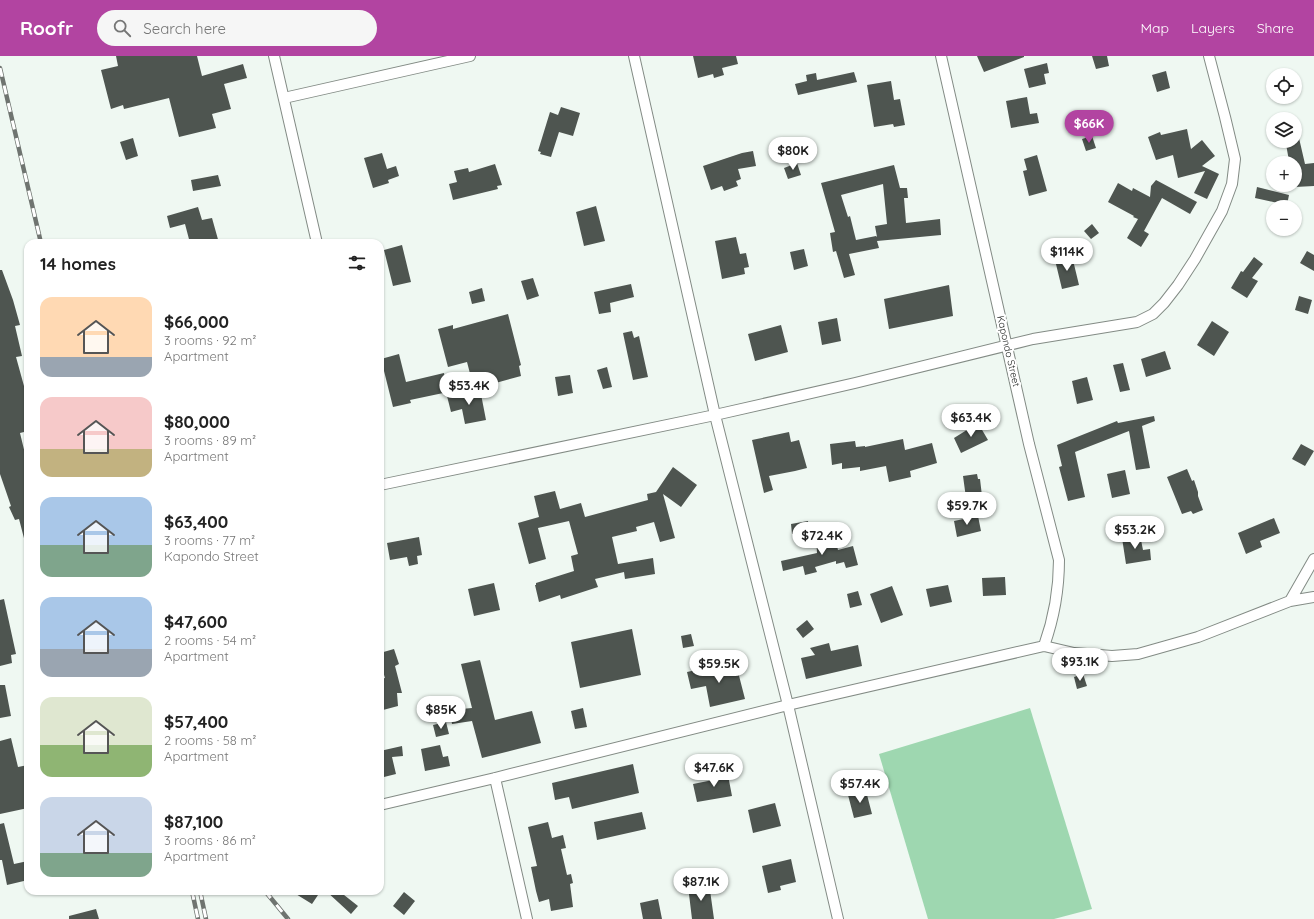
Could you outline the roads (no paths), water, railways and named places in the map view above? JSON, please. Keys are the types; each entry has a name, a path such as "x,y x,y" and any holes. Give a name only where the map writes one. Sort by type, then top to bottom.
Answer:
{"street":[{"path":"274,56 316,239"},
{"path":"284,98 470,56"},
{"path":"634,56 715,415 788,705 838,919"},
{"name":"Kapondo Street","path":"941,56 1029,444 1059,560 1057,597 1049,634 1044,646"},
{"path":"384,484 715,415 855,383 1033,339 1137,322 1154,314 1178,285 1195,259 1222,211 1232,184 1235,159 1210,56"},
{"path":"1290,601 1314,559"},
{"path":"384,804 788,705 1044,646 1074,653 1112,656 1138,654 1198,637 1290,601 1314,597"},
{"path":"495,778 527,919"}],"railway":[{"path":"0,68 40,239"},
{"path":"193,895 198,919"},
{"path":"201,895 206,919"},
{"path":"268,895 288,919"}]}
